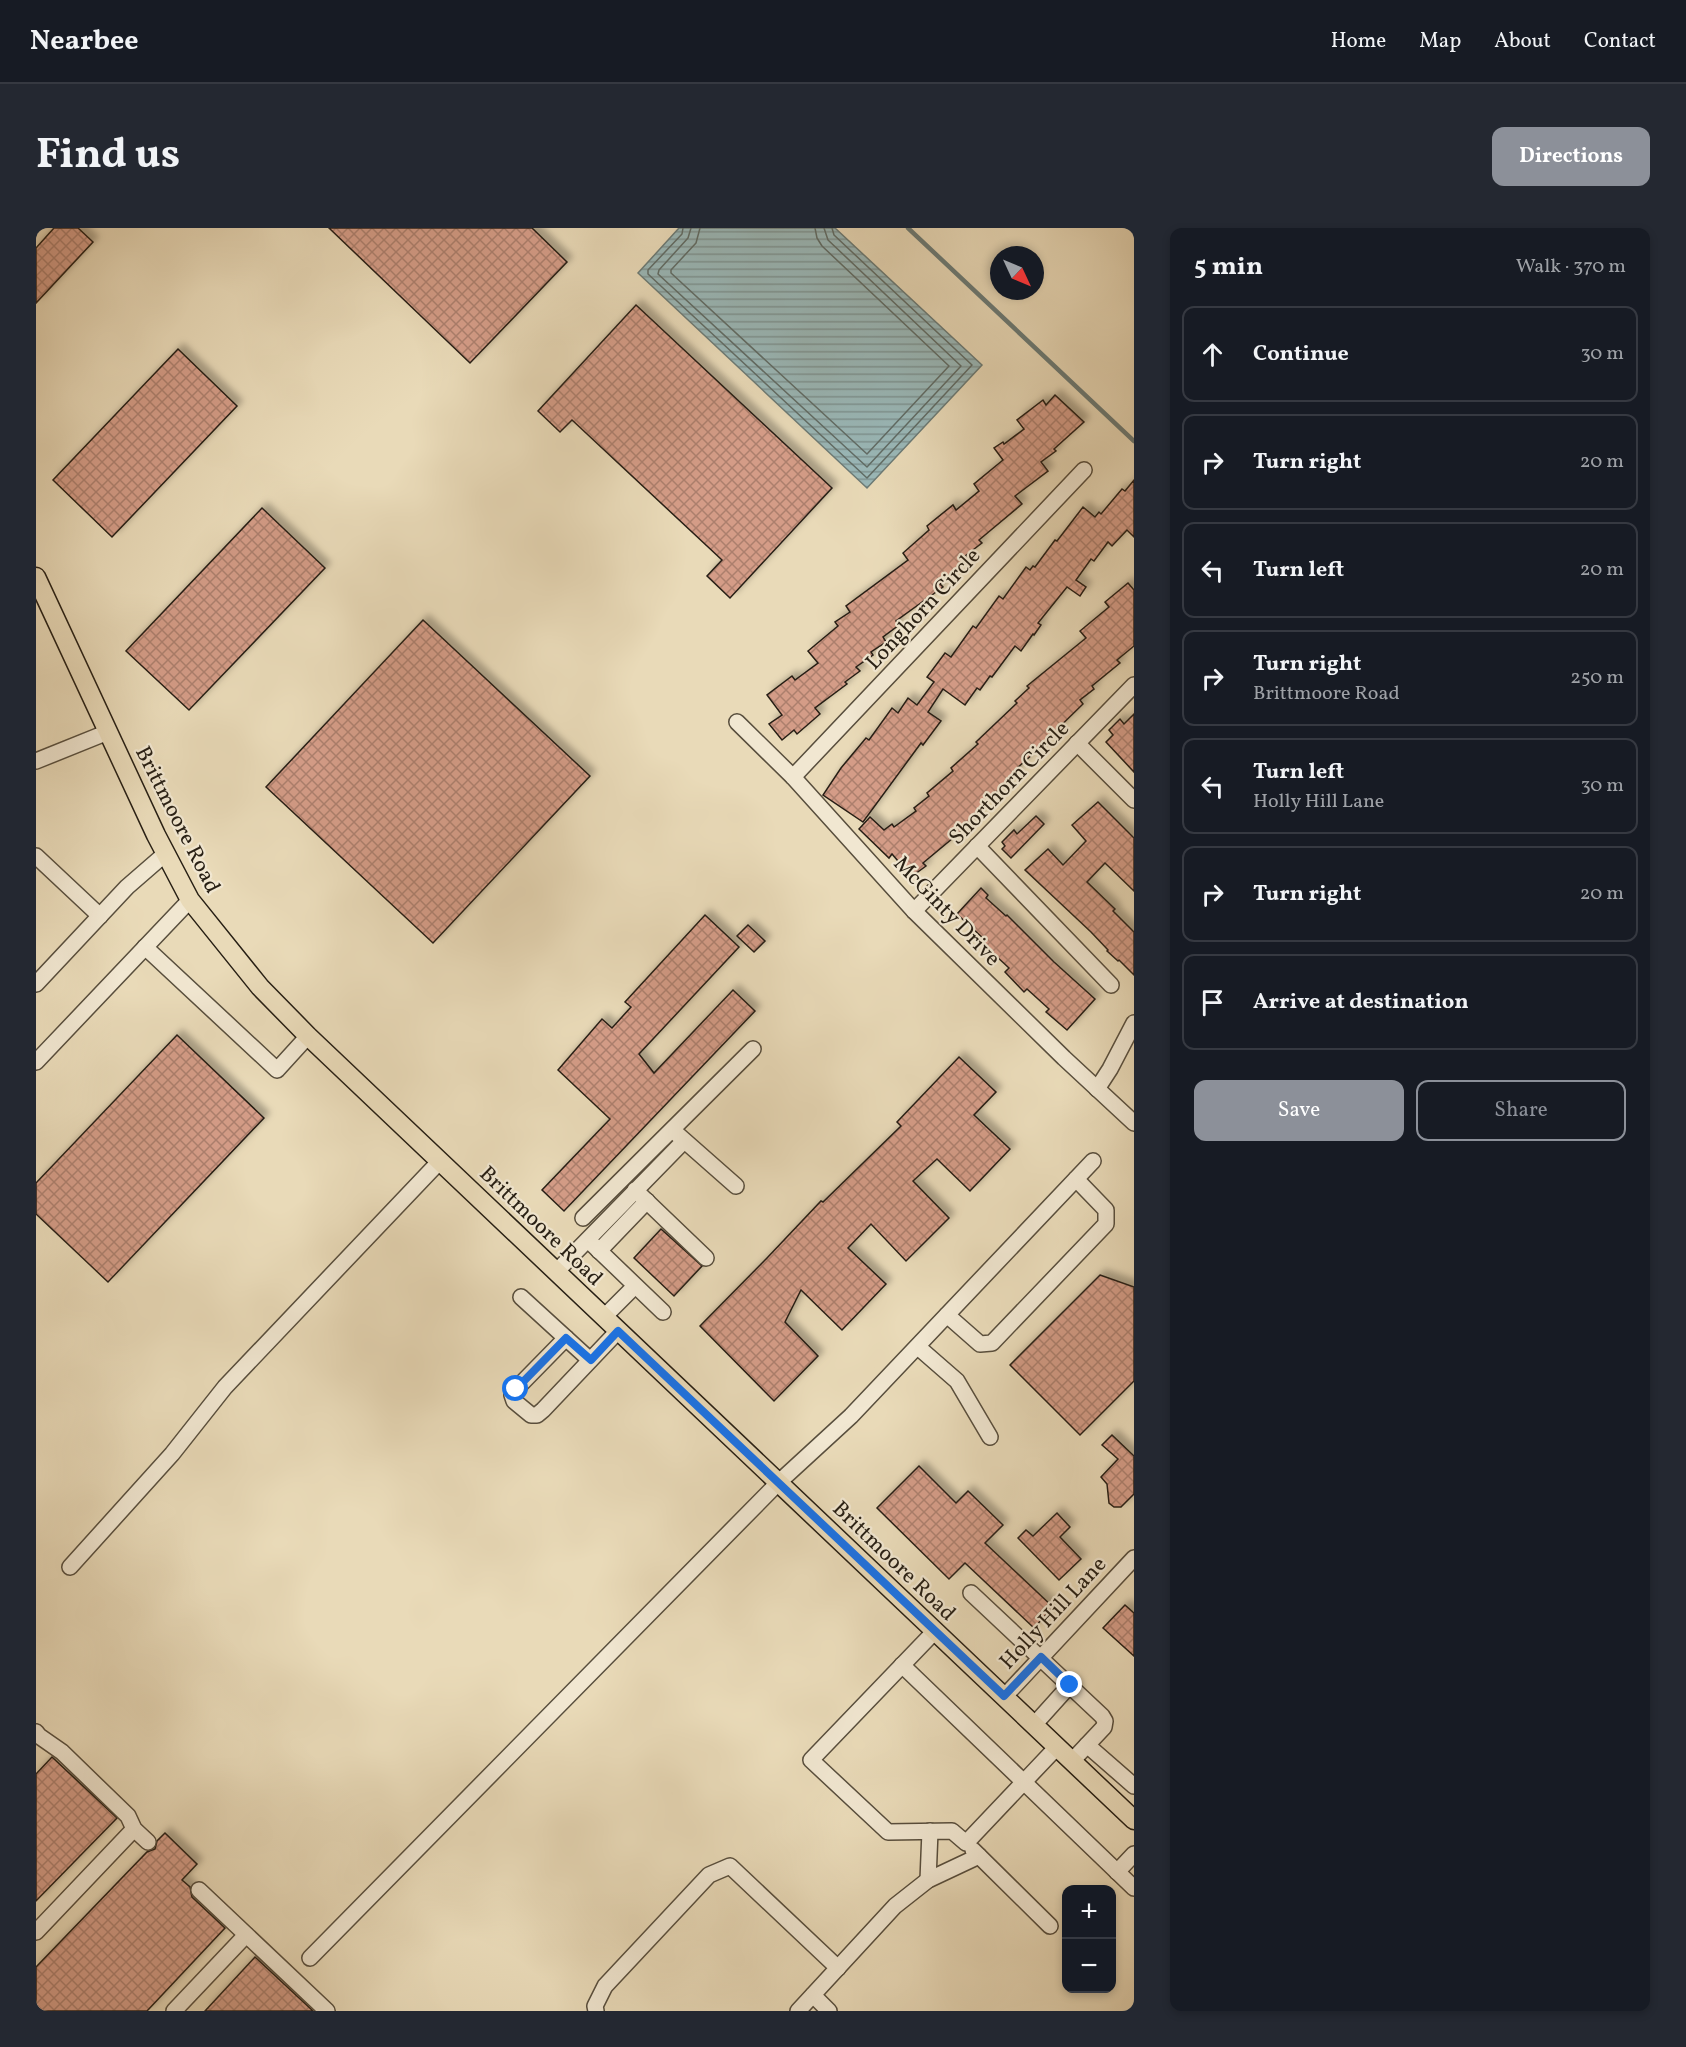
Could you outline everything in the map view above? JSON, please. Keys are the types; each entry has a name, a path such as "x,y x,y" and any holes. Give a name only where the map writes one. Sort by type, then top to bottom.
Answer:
{"main road":[{"name":"Brittmoore Road","path":"36,577 165,854 190,900 260,987 308,1036 1057,1748 1132,1815"}],"street":[{"name":"Longhorn Circle","path":"793,777 1084,470"},
{"name":"Shorthorn Circle","path":"914,911 1134,685"},
{"name":"McGinty Drive","path":"737,722 793,777 914,911 1134,1123"},
{"path":"36,761 108,732"},
{"path":"1077,743 1134,800"},
{"path":"977,846 1111,985"},
{"path":"36,984 127,887 165,854"},
{"path":"36,856 100,916"},
{"path":"36,1062 190,900"},
{"path":"145,947 277,1070 308,1036"},
{"path":"1097,1089 1134,1023"},
{"path":"583,1218 753,1049"},
{"path":"672,1130 736,1186"},
{"path":"593,1246 635,1190 684,1141"},
{"path":"70,1567 172,1454 225,1387 440,1161"},
{"path":"310,1958 778,1483 851,1416 1093,1161"},
{"path":"947,1315 980,1344 992,1343 1106,1224 1106,1210 1076,1179"},
{"path":"635,1190 706,1258"},
{"path":"556,1272 593,1246 647,1201"},
{"path":"593,1246 663,1312"},
{"path":"604,1317 635,1286"},
{"path":"521,1297 591,1360"},
{"path":"566,1338 512,1395 514,1401 531,1415 537,1415 618,1331"},
{"path":"918,1347 957,1381 990,1437"},
{"name":"Holly Hill Lane","path":"1004,1696 1134,1558"},
{"path":"971,1593 1102,1716 1105,1721 1104,1727 1072,1761"},
{"path":"935,1631 811,1760 888,1832 952,1831 1050,1926"},
{"path":"902,1665 1134,1888"},
{"path":"1034,1725 1070,1685"},
{"path":"37,1736 62,1752 128,1816 134,1829 148,1842"},
{"path":"1087,1745 1134,1786"},
{"path":"966,1843 1057,1748"},
{"path":"36,1932 134,1829"},
{"path":"928,1880 930,1831"},
{"path":"1117,1872 1134,1854"},
{"path":"798,2011 895,1906 928,1880 979,1856"},
{"path":"596,2011 595,2006 605,1986 709,1875 730,1866 838,1968"},
{"path":"199,1890 327,2011"},
{"path":"174,2011 246,1935"},
{"path":"813,1995 829,2011"}],"water":[{"path":"679,228 835,228 982,365 867,488 638,273"}],"building":[{"path":"54,228 78,228 93,242 36,303 36,248"},
{"path":"329,228 532,228 567,262 470,363"},
{"path":"636,305 832,488 730,598 707,576 722,560 572,420 560,432 538,411"},
{"path":"178,349 237,406 112,537 53,480"},
{"path":"1055,395 1084,422 1054,449 1056,451 1041,462 1048,471 1015,496 1022,504 979,540 982,543 965,556 968,559 940,584 943,587 896,621 899,625 883,637 886,642 871,652 873,655 856,667 860,671 815,708 820,714 797,734 794,730 782,740 769,724 782,715 767,695 792,676 795,680 818,663 808,651 838,626 835,622 850,612 846,606 908,560 903,553 929,530 927,526 953,505 956,510 979,491 974,484 1003,460 994,448 1003,442 1004,444 1024,429 1017,420 1043,400 1046,405"},
{"path":"1134,480 1134,537 1127,530 1112,546 1108,542 1094,561 1091,559 1076,580 1086,587 1080,596 1067,587 1038,623 1041,625 1021,651 1015,646 992,677 990,676 980,690 977,688 965,705 943,689 928,712 941,721 923,745 921,743 863,822 823,795 841,768 866,738 869,740 892,708 898,713 908,698 917,705 934,682 927,677 945,653 951,657 973,626 976,628 999,596 1003,599 1026,567 1030,570 1033,566 1035,567 1083,507 1095,517 1099,512 1101,514 1122,489 1125,491"},
{"path":"262,508 325,568 189,710 126,651"},
{"path":"1128,583 1134,590 1134,646 1117,660 1120,663 1092,686 1094,689 1080,700 1083,704 1016,769 1018,771 977,811 979,814 923,863 926,866 915,874 909,874 892,854 889,858 859,829 870,817 884,830 892,824 894,827 916,811 914,808 929,796 927,793 953,771 951,768 978,744 976,742 1017,703 1015,701 1029,688 1027,686 1086,638 1080,631 1109,607 1105,602"},
{"path":"423,620 590,776 433,943 266,787"},
{"path":"1134,714 1134,772 1106,742 1113,735 1109,730 1120,719 1124,724"},
{"path":"1098,802 1134,838 1134,891 1105,863 1087,882 1115,909 1113,911 1134,932 1134,975 1025,870 1048,849 1063,865 1086,841 1072,825"},
{"path":"1036,816 1044,824 1011,858 1002,849 1005,846 1002,842 1014,830 1017,834"},
{"path":"981,888 988,895 986,898 1007,915 1095,999 1067,1030 1046,1012 1049,1009 1027,989 1024,992 1005,972 1009,968 981,942 984,939 957,914"},
{"path":"705,915 739,947 639,1054 654,1073 733,990 755,1011 564,1211 542,1190 610,1119 558,1070 602,1019 612,1028 631,1007 625,1002"},
{"path":"748,925 765,941 754,952 737,936"},
{"path":"177,1035 264,1118 108,1282 36,1214 36,1183"},
{"path":"959,1057 996,1092 974,1115 1010,1149 970,1191 937,1159 913,1181 949,1218 906,1261 871,1224 848,1248 886,1284 842,1330 801,1290 785,1322 818,1356 774,1401 700,1326 821,1201 823,1202 901,1126 897,1122"},
{"path":"661,1229 702,1266 674,1296 634,1258"},
{"path":"1100,1275 1134,1287 1134,1381 1080,1435 1010,1365"},
{"path":"1112,1435 1134,1456 1134,1494 1121,1507 1114,1507 1109,1503 1107,1484 1101,1477 1118,1459 1102,1445"},
{"path":"919,1466 956,1503 968,1491 1003,1525 985,1543 1053,1607 1034,1628 965,1563 949,1579 877,1508"},
{"path":"1057,1513 1070,1527 1060,1537 1081,1559 1059,1580 1018,1538 1026,1530 1033,1536"},
{"path":"1125,1605 1134,1613 1134,1656 1103,1628"},
{"path":"52,1757 117,1818 36,1901 36,1774"},
{"path":"165,1833 197,1864 182,1880 190,1887 192,1897 225,1928 147,2011 36,2011 36,1967 147,1852 155,1849 157,1841"},
{"path":"255,1957 313,2011 205,2011"}],"waterway":[{"path":"908,228 1134,441"}],"route":[{"path":"516,1389 566,1338 591,1360 618,1331 1004,1696 1041,1657 1070,1685"}]}
